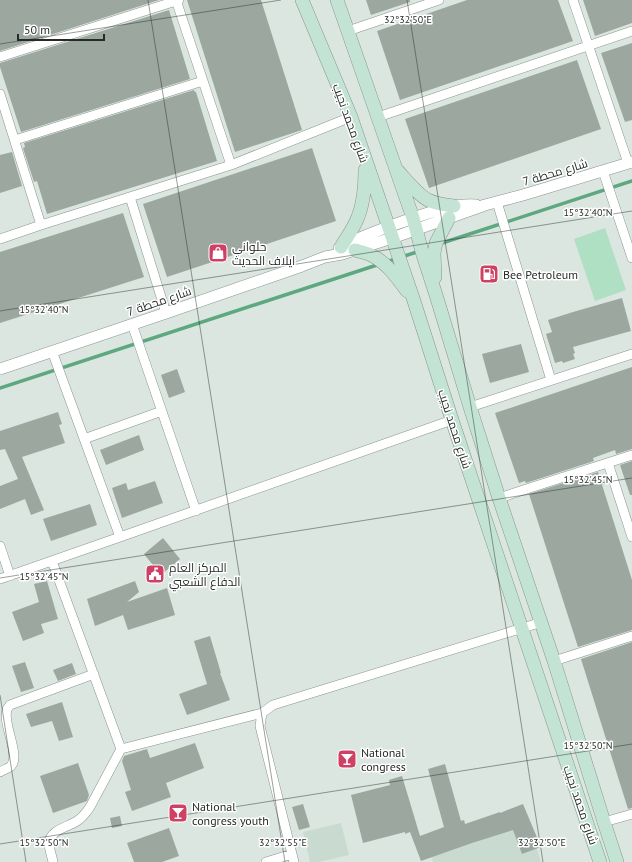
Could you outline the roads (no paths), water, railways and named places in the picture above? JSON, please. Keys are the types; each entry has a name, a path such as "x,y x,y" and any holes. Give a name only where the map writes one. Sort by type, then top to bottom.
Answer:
{"main road":[{"name":"شارع محمد نجيب","path":"302,0 350,117 414,301 452,420 600,862"},
{"name":"شارع محمد نجيب","path":"337,0 394,167 415,223 423,256 470,407 499,498 542,622 617,862"},
{"path":"341,247 353,228 360,210 365,188 365,160"},
{"path":"394,167 419,193 428,200 452,212 436,243 434,253 436,295"},
{"path":"355,250 372,255 391,270 414,301"}],"street":[{"path":"0,57 177,0 231,165"},
{"path":"348,31 439,0"},
{"path":"573,0 630,162"},
{"path":"378,117 632,31"},
{"path":"15,140 203,81"},
{"path":"0,94 41,225"},
{"path":"0,239 231,165 350,117"},
{"name":"شارع محطة 7","path":"325,257 355,250 390,232 472,204 485,205 497,202 630,162"},
{"path":"603,171 632,258"},
{"path":"130,197 166,313"},
{"path":"497,202 551,380"},
{"name":"شارع محطة 7","path":"0,369 302,266 325,257 358,239 390,232"},
{"path":"132,324 196,511"},
{"path":"52,351 120,537"},
{"path":"470,407 632,354"},
{"path":"84,439 162,411"},
{"path":"0,580 452,420"},
{"path":"499,498 632,455"},
{"path":"608,463 632,537"},
{"path":"0,546 10,576"},
{"path":"52,561 121,749"},
{"path":"53,862 49,844 50,838 54,833 84,816 121,749 262,712 273,706 542,622"},
{"path":"554,661 632,636"},
{"path":"0,772 11,766 14,760 6,711 10,705 94,674"},
{"path":"262,712 260,726 293,858 266,862"},
{"path":"604,822 632,814"}],"waterway":[{"path":"439,244 632,181"},
{"path":"386,262 420,251"},
{"path":"0,388 380,264"}],"place":[{"name":"حلواني ايلاف الحديث","path":"218,253"},
{"name":"Bee Petroleum","path":"489,274"},
{"name":"المركز العام الدفاع الشعبي","path":"155,574"},
{"name":"National congress","path":"347,759"},
{"name":"National congress youth","path":"178,813"}]}
